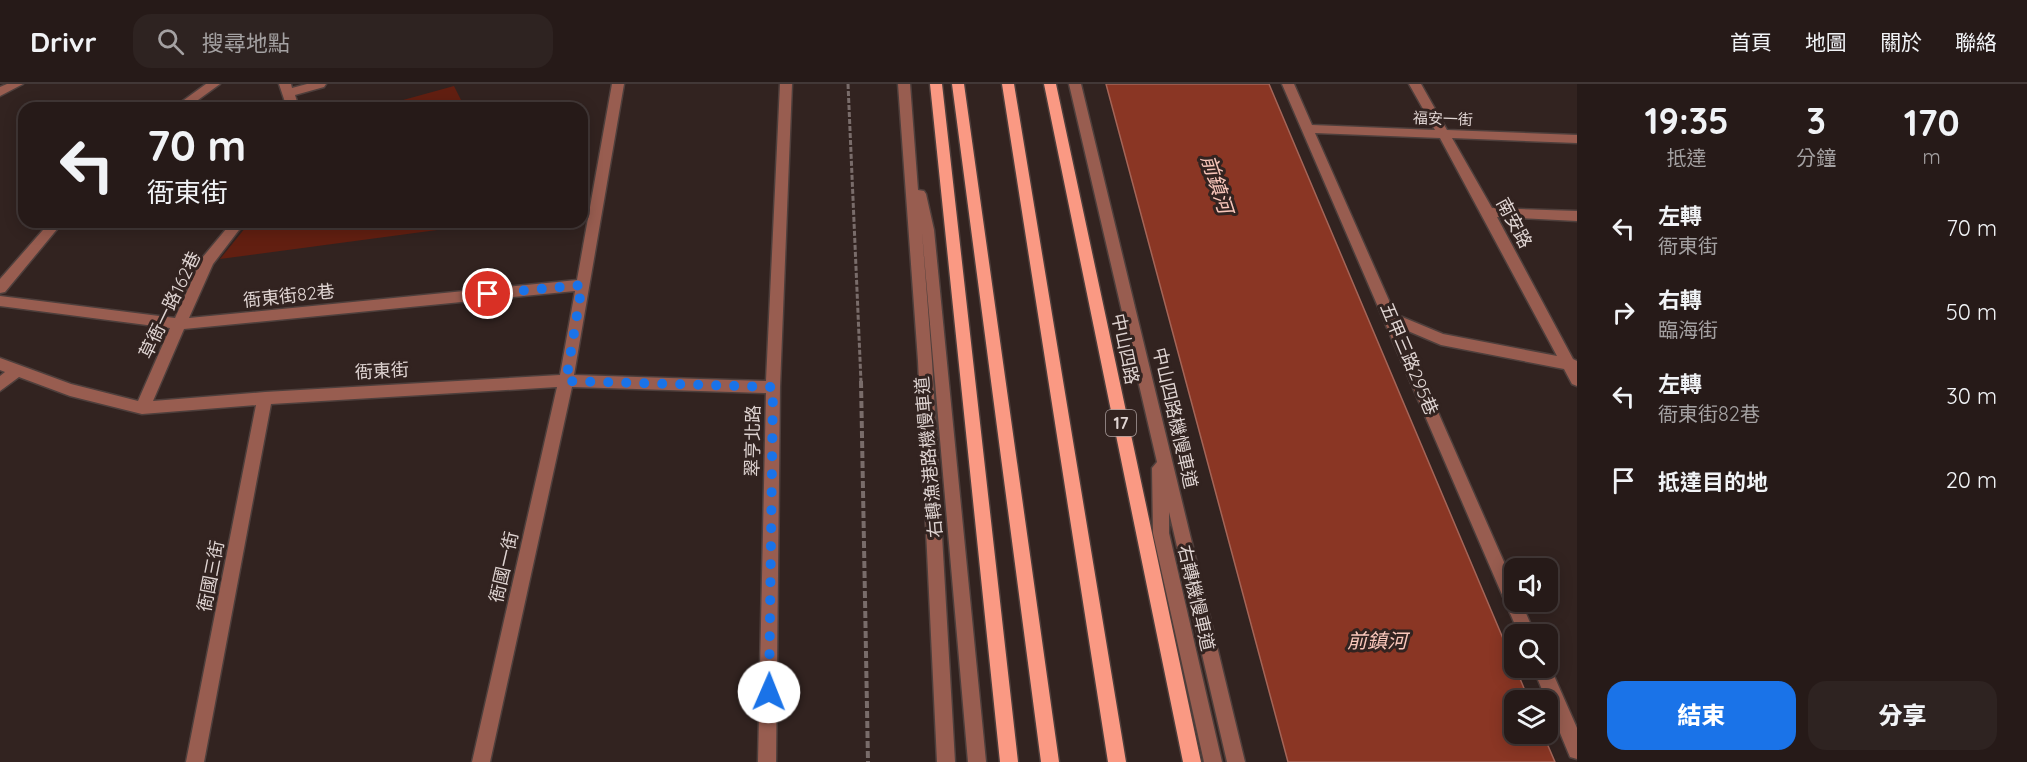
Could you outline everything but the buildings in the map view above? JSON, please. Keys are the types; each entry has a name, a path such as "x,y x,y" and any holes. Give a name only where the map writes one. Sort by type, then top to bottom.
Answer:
{"main road":[{"path":"936,84 1009,762"},
{"path":"958,84 1050,762"},
{"path":"1008,84 1117,762"},
{"name":"中山四路","path":"1050,84 1192,762"}],"street":[{"path":"0,92 17,84"},
{"path":"188,102 214,84"},
{"path":"287,89 320,84"},
{"name":"衙國一街","path":"481,762 566,381 618,84"},
{"name":"翠亨北路","path":"768,762 773,387 786,84"},
{"path":"904,84 925,361 946,762"},
{"name":"中山四路機慢車道","path":"1075,84 1236,762"},
{"name":"五甲三路295巷","path":"1288,84 1523,624"},
{"name":"南安路","path":"1415,84 1572,365 1577,380"},
{"name":"福安一街","path":"1307,129 1577,139"},
{"name":"右轉漁港路機慢車道","path":"909,151 928,230 977,762"},
{"path":"1488,212 1577,216"},
{"path":"0,288 52,228"},
{"name":"草衙一路162巷","path":"142,408 207,262 234,228"},
{"name":"衙東街82巷","path":"0,301 179,324 582,285"},
{"path":"1391,318 1441,339 1572,365"},
{"name":"衙東街","path":"0,364 70,390 142,408 265,398 566,381 773,387"},
{"path":"0,386 16,371"},
{"name":"衙國三街","path":"195,762 265,398"},
{"name":"右轉機慢車道","path":"1160,440 1161,533 1213,762"},
{"path":"1546,678 1577,750"}],"path":[{"path":"848,84 863,439 868,762"}],"shaded area":[{"path":"454,86 462,102 396,102"},
{"path":"245,228 452,228 220,259"}],"water":[{"name":"前鎮河","path":"1106,84 1269,84 1504,641 1504,678 1520,678 1525,690 1504,690 1504,744 1547,744 1555,762 1288,762"}],"route":[{"path":"488,294 582,285 566,381 773,387 769,692"}]}
